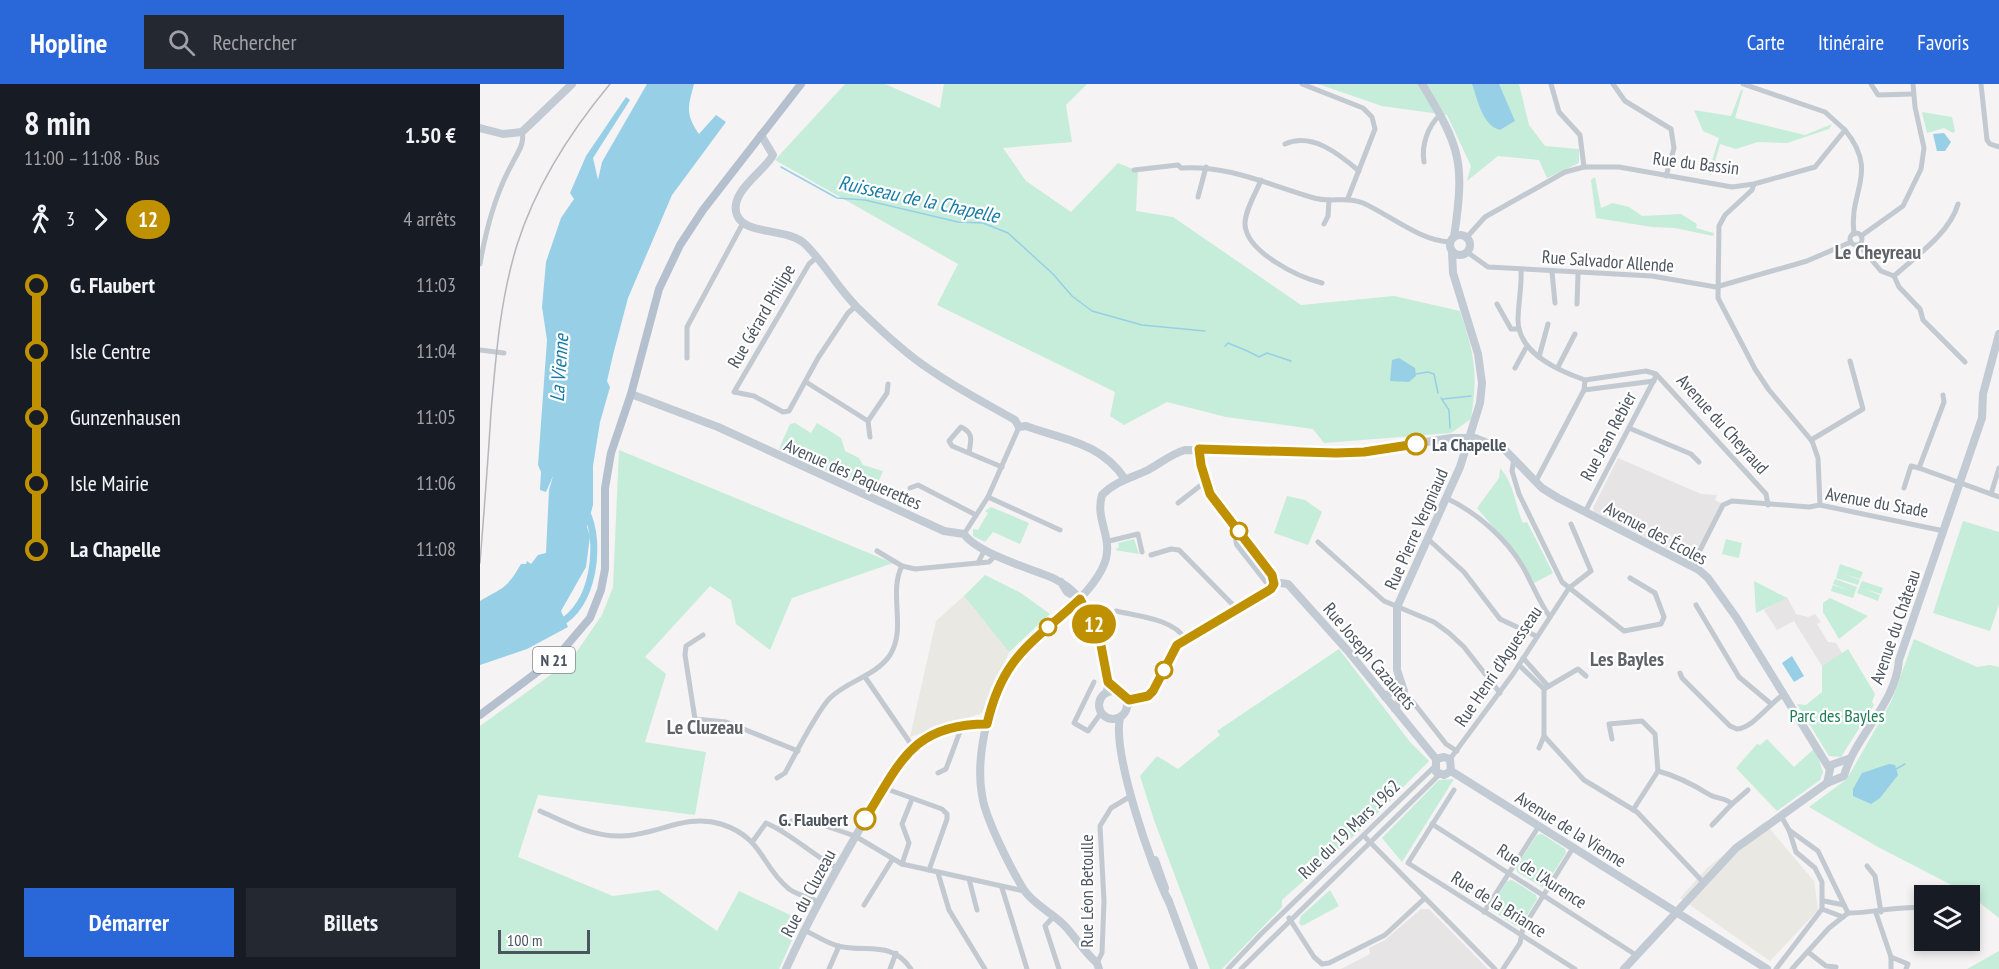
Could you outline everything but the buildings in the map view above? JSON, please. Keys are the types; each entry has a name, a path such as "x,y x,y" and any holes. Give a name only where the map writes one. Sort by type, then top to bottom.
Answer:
{"main road":[{"name":"N 21","path":"480,715 556,658 590,618 602,590 605,569 606,474 610,453 631,394 664,277 703,210 801,84"}],"street":[{"path":"480,128 503,134 522,132 572,84"},
{"path":"1302,84 1363,108 1372,117 1375,129 1348,198"},
{"path":"1422,84 1455,142 1459,160 1456,225 1458,238"},
{"path":"1551,84 1559,112 1580,135 1584,167"},
{"path":"1613,84 1625,100 1671,129 1674,148 1666,176"},
{"path":"1743,84 1825,112 1857,144 1862,161 1863,178 1853,220 1854,234 1851,242 1859,245 1881,271 1894,276 1899,287 1920,309 1923,320 1965,363"},
{"path":"1871,84 1878,94 1913,94"},
{"path":"1859,245 1862,236 1903,206 1922,169 1924,148 1913,84"},
{"path":"1980,84 1987,140 1990,144 1999,147"},
{"path":"1424,162 1422,154 1427,133 1440,115"},
{"name":"Rue du Bassin","path":"1458,238 1485,217 1565,172 1584,167 1618,167 1732,187 1754,184 1815,167 1845,130"},
{"path":"480,264 484,238 501,184 522,145 522,132"},
{"path":"761,135 773,155 752,176 737,204 737,215 743,223 794,236 808,246 856,306 934,372 1015,420 1019,427"},
{"path":"1285,144 1296,139 1330,148 1359,171"},
{"path":"1134,170 1178,165 1181,168 1206,167 1261,180 1316,199 1348,198 1432,238 1458,238 1470,243 1464,254 1454,264"},
{"path":"1198,197 1206,167"},
{"path":"1261,180 1245,221 1247,234 1254,245 1280,265 1322,284"},
{"path":"1754,184 1752,190 1725,215 1719,226 1716,286 1718,298 1755,369 1769,390 1811,440 1818,458 1820,505"},
{"path":"1324,224 1328,216 1329,200"},
{"path":"1894,276 1933,240 1956,213 1958,204"},
{"path":"687,358 687,327 743,223"},
{"path":"1854,234 1862,236"},
{"name":"Rue Pierre Vergniaud","path":"1399,679 1397,608 1446,498 1470,438 1480,403 1482,383 1478,354 1453,273 1452,251 1458,238"},
{"name":"Rue Salvador Allende","path":"1464,254 1488,267 1578,274 1652,276 1716,286 1807,261 1851,242"},
{"path":"1452,251 1464,254"},
{"name":"Rue Gérard Philipe","path":"806,382 792,408 783,412 754,396 734,392 809,264 816,258"},
{"path":"1521,270 1519,329 1527,346 1539,357 1585,380 1584,390 1536,481"},
{"path":"1552,272 1555,303"},
{"path":"1577,304 1578,274"},
{"path":"1497,304 1507,325 1511,329 1519,329"},
{"path":"856,306 848,313 818,358 806,382 868,421"},
{"path":"1539,357 1548,324"},
{"path":"1558,367 1575,334"},
{"name":"Avenue du Château","path":"1624,969 1736,848 1827,783 1834,768 1849,759 1889,694 1982,418 1983,394 1999,334"},
{"path":"1515,368 1527,346"},
{"path":"480,350 504,353"},
{"path":"1811,440 1863,409 1850,362"},
{"name":"Avenue du Cheyraud","path":"1585,380 1646,371 1656,374 1766,494 1768,505"},
{"name":"Rue Jean Rebier","path":"1585,512 1656,374"},
{"name":"Avenue du Cheyraud","path":"1584,390 1654,381"},
{"path":"870,437 868,421 887,393 888,384"},
{"name":"Avenue des Paquerettes","path":"631,394 718,427 944,531 964,534 968,540 985,549 1061,582 1066,592 1080,599"},
{"path":"1919,468 1944,402 1943,395"},
{"path":"1019,427 1026,426 1078,441 1098,453 1125,479"},
{"path":"969,453 972,436 969,430 961,427 949,441 952,446 1002,467"},
{"path":"964,534 988,497 1019,427"},
{"path":"1629,428 1691,454 1699,462"},
{"path":"1098,966 1054,916 1024,891 986,812 981,795 980,772 987,724 999,687 1014,660 1080,599 1102,570 1109,551 1109,541 1102,519 1101,497 1108,489 1146,471 1172,454 1199,449 1364,452 1470,438"},
{"name":"Avenue des Écoles","path":"1470,438 1495,445 1514,458 1536,481 1557,498 1699,570 1719,591 1834,768"},
{"name":"Rue Joseph Cazautets","path":"1199,449 1205,482 1210,494 1235,526 1238,544 1267,581 1274,584 1288,584 1395,709 1435,763 1440,774"},
{"path":"1514,458 1512,471 1519,494 1562,582 1624,631 1661,624 1664,617 1655,593 1630,578"},
{"path":"1904,488 1911,466 1999,497"},
{"path":"1991,494 1999,468"},
{"path":"1178,503 1205,482"},
{"path":"910,488 918,485 976,515"},
{"path":"988,497 1060,530"},
{"path":"1446,498 1460,505 1496,533 1521,564 1550,617"},
{"name":"Avenue du Stade","path":"1699,570 1697,556 1727,502 1809,507 1820,505 1944,531"},
{"name":"Rue Henri d'Aguesseau","path":"1450,759 1500,693 1569,588 1591,571 1571,524"},
{"path":"1109,541 1138,534 1142,552"},
{"path":"1428,539 1464,572 1500,619 1536,636"},
{"path":"1318,542 1332,552 1384,601 1419,615 1449,633 1464,647 1500,693"},
{"path":"978,563 985,549"},
{"path":"1151,555 1171,549 1179,550 1236,608"},
{"path":"877,551 902,566 915,569 989,562 997,554"},
{"path":"777,778 785,773 830,698 865,677 888,658 896,644 897,576 902,566"},
{"path":"1194,969 1169,902 1155,875 1150,851 1131,796 1117,721 1130,702 1148,696 1153,691 1177,645 1236,608 1268,592 1274,584"},
{"path":"1080,599 1099,635 1111,691 1130,702"},
{"path":"1696,605 1739,677 1770,703"},
{"path":"1116,610 1166,624 1177,630 1185,639"},
{"path":"703,635 686,646 685,654 695,719 726,722 798,751"},
{"path":"1523,658 1546,687 1544,736 1539,748"},
{"path":"1519,665 1546,687"},
{"path":"1546,687 1578,669 1586,676"},
{"path":"1680,673 1682,678 1730,726 1737,729 1750,726 1770,703 1784,694"},
{"path":"865,677 913,747"},
{"path":"1385,697 1395,689 1399,679"},
{"path":"1395,709 1404,691 1399,679"},
{"path":"1094,682 1074,723 1088,731 1101,713 1100,699 1111,691"},
{"path":"1413,702 1446,744 1457,751"},
{"path":"1101,713 1117,721"},
{"path":"1612,739 1609,724 1642,721 1655,734 1658,771 1633,810"},
{"name":"Rue du Cluzeau","path":"786,969 818,902 855,836 884,788 913,747 934,733 962,726 987,724"},
{"path":"938,773 946,769 962,726"},
{"path":"1544,736 1584,780 1633,810 1703,882"},
{"path":"1241,969 1440,774 1451,771 1450,759 1444,757 1435,763"},
{"name":"Rue du 19 Mars 1962","path":"1228,969 1435,763"},
{"name":"Avenue de la Vienne","path":"1451,771 1767,969"},
{"path":"1658,771 1702,787 1711,796 1728,800 1732,804"},
{"path":"884,788 942,809 948,816 929,870"},
{"path":"1432,824 1454,790"},
{"path":"1712,825 1748,790"},
{"name":"Rue Léon Betoulle","path":"1098,966 1102,953 1104,901 1100,826 1111,808 1131,796"},
{"path":"902,864 909,843 902,824 912,799"},
{"path":"540,810 596,835 623,836 657,831 690,819 723,824 753,841 790,890 818,902"},
{"path":"1776,969 1822,909 1824,901 1822,882 1815,868 1796,852 1789,830 1780,816"},
{"path":"778,828 792,822 817,823 855,836 902,864 1002,888 1024,891"},
{"path":"753,841 766,823 778,828 814,856 837,868"},
{"name":"Rue de la Briance","path":"1432,824 1408,863 1565,966 1575,969"},
{"name":"Rue de l'Aurence","path":"1432,824 1636,955"},
{"path":"1484,912 1539,826"},
{"path":"1789,830 1818,851 1844,905 1846,915"},
{"path":"1364,836 1495,969"},
{"path":"1503,969 1520,943 1523,928 1574,848"},
{"path":"864,905 892,860"},
{"path":"1867,866 1875,876 1878,912 1891,957 1891,969"},
{"path":"938,873 949,910 985,969"},
{"path":"969,879 977,910"},
{"path":"1002,888 1027,969"},
{"path":"1284,912 1314,957 1322,964 1329,963 1385,935 1425,898"},
{"path":"1824,901 1844,905"},
{"path":"1822,909 1846,915 1914,906"},
{"path":"1792,969 1829,928 1846,915"},
{"path":"1054,916 1045,926 1059,969"},
{"path":"804,930 839,946 885,949 896,953 911,969"},
{"path":"829,969 839,946"},
{"path":"1808,952 1826,966 1836,967"},
{"path":"890,969 896,953"},
{"path":"1891,957 1908,964 1906,969"}],"shaded area":[{"path":"1618,458 1701,494 1717,495 1715,500 1723,504 1694,562 1594,512 1593,508"},
{"path":"964,596 1009,652 982,713 910,737 936,621"},
{"path":"1787,597 1796,614 1808,617 1815,614 1821,622 1817,624 1828,642 1836,643 1842,653 1822,666 1794,621 1777,630 1764,610"},
{"path":"1764,822 1814,881 1818,910 1770,961 1680,898 1707,868"},
{"path":"1421,909 1429,909 1488,969 1341,969 1370,954 1369,948 1385,940"}],"green space":[{"path":"845,84 885,84 940,108 944,84 1087,84 1066,105 1072,142 1003,148 1026,181 1071,212 1118,163 1138,171 1136,211 1173,217 1301,305 1394,296 1460,311 1474,364 1471,419 1451,433 1324,443 1313,429 1226,417 1167,402 1124,425 1110,416 1115,392 937,305 958,264 775,160"},
{"path":"1318,84 1519,84 1529,125 1545,146 1579,149 1579,163 1547,178 1539,160 1498,156 1467,181 1471,166 1447,115 1382,106"},
{"path":"1741,90 1743,90 1735,118 1805,135 1832,124 1829,129 1787,143 1758,142 1736,149 1720,144 1711,175 1708,174 1719,138 1703,131 1694,110 1731,116"},
{"path":"1922,112 1952,117 1955,131 1953,133 1944,128 1927,133"},
{"path":"1595,177 1601,208 1613,203 1629,207 1642,216 1681,214 1697,224 1696,228 1714,233 1713,236 1675,228 1652,227 1596,218 1591,180"},
{"path":"795,423 811,433 817,423 841,438 845,451 859,458 863,465 883,471 874,492 779,449 790,424"},
{"path":"619,450 893,563 792,598 770,650 736,624 731,600 710,586 645,657 666,674 645,742 706,752 695,815 538,795 518,857 613,896 658,890 717,931 739,891 801,920 779,969 480,969 480,726 571,660 602,615 613,587"},
{"path":"1500,468 1511,488 1523,523 1527,522 1553,573 1534,583 1518,556 1477,508 1499,478"},
{"path":"1287,496 1305,500 1322,512 1308,545 1274,533"},
{"path":"991,507 1029,523 1020,544 993,532 985,542 973,536 973,529 978,530 988,513 985,511"},
{"path":"1963,521 1999,532 1999,604 1990,631 1933,613"},
{"path":"1134,539 1139,554 1115,550 1119,547 1118,543"},
{"path":"1726,539 1742,543 1739,558 1722,554"},
{"path":"1840,564 1863,572 1860,579 1842,573 1860,580 1858,585 1836,578"},
{"path":"985,575 1021,593 1050,614 1009,652 964,596"},
{"path":"1835,579 1857,587 1853,598 1831,591 1833,585 1848,590 1833,584"},
{"path":"1754,581 1758,583 1787,598 1756,613"},
{"path":"1862,581 1883,588 1881,594 1865,589 1880,595 1878,601 1857,593"},
{"path":"1830,598 1868,616 1839,639 1823,612 1823,603"},
{"path":"1914,639 1977,667 1990,665 1999,667 1999,918 1980,903 1980,885 1952,885 1878,847 1809,807 1847,779 1892,700"},
{"path":"1339,649 1410,742 1429,761 1365,826 1282,900 1282,907 1222,969 1210,969 1154,820 1140,776 1157,756 1178,769 1220,735 1217,731"},
{"name":"Parc des Bayles","path":"1848,649 1875,694 1872,702 1874,705 1841,757 1829,756 1797,704 1806,705 1822,692 1822,666"},
{"path":"1767,739 1794,767 1815,748 1823,772 1820,780 1777,811 1736,768 1757,744 1760,745"},
{"path":"1454,779 1402,862 1382,838 1439,780"},
{"path":"1542,834 1565,849 1566,853 1545,886 1542,887 1517,872 1516,867 1537,835"},
{"path":"1512,880 1536,895 1537,899 1521,925 1516,926 1492,910 1491,906 1507,881"},
{"path":"1330,890 1339,906 1302,926 1299,923 1301,916"},
{"path":"1999,951 1999,969 1967,969"}],"water":[{"name":"La Vienne","path":"647,84 694,84 689,110 691,121 699,134 716,115 726,122 672,195 628,298 607,381 610,387 600,422 593,466 593,505 587,527 590,536 586,567 561,611 568,627 527,649 480,665 480,601 508,583 521,564 526,564 527,561 531,564 538,555 546,553 549,490 553,476 546,492 540,490 541,472 538,465 547,340 542,307 546,262 561,218 574,199 570,193 586,156 626,97 630,100 593,158 598,180 602,162"},
{"path":"1472,84 1499,84 1515,121 1500,130 1489,123"},
{"path":"1944,133 1951,142 1945,151 1937,151 1933,134"},
{"path":"1399,358 1415,368 1416,376 1409,382 1390,381 1392,360"},
{"path":"1792,656 1804,676 1794,682 1782,663"},
{"path":"1889,764 1895,765 1898,775 1880,798 1871,804 1853,796 1853,789 1862,773"}],"waterway":[{"name":"Ruisseau de la Chapelle","path":"781,167 837,198 865,200 958,222 983,223 1008,233 1053,274 1072,296 1092,311 1142,325 1205,331"},
{"path":"1225,346 1228,343 1259,357 1267,353 1291,361"},
{"name":"Ruisseau de la Chapelle","path":"1416,374 1428,372 1434,374 1438,393"},
{"path":"1443,399 1471,396"},
{"path":"1441,398 1449,410 1450,428"},
{"path":"558,624 570,616 580,604 592,573 593,539 586,511"},
{"path":"1896,769 1905,764"}],"railway":[{"path":"480,563 497,349 511,266 525,223 544,180 581,121 610,84"}],"bus line":[{"name":"12","path":"865,819 899,764 918,743 934,733 962,726 987,724 1003,677 1014,660 1022,650 1080,599 1099,635 1108,682 1115,691 1120,692 1126,699 1134,701 1148,696 1153,691 1179,643 1271,589 1274,584 1272,575 1207,489 1199,449 1336,453 1364,452 1416,444"}],"place":[{"name":"La Chapelle","path":"1416,444"},
{"name":"G. Flaubert","path":"865,819"}],"district":[{"name":"Le Cheyreau","path":"1878,252"},
{"name":"Les Bayles","path":"1627,659"},
{"name":"Le Cluzeau","path":"705,727"}]}
